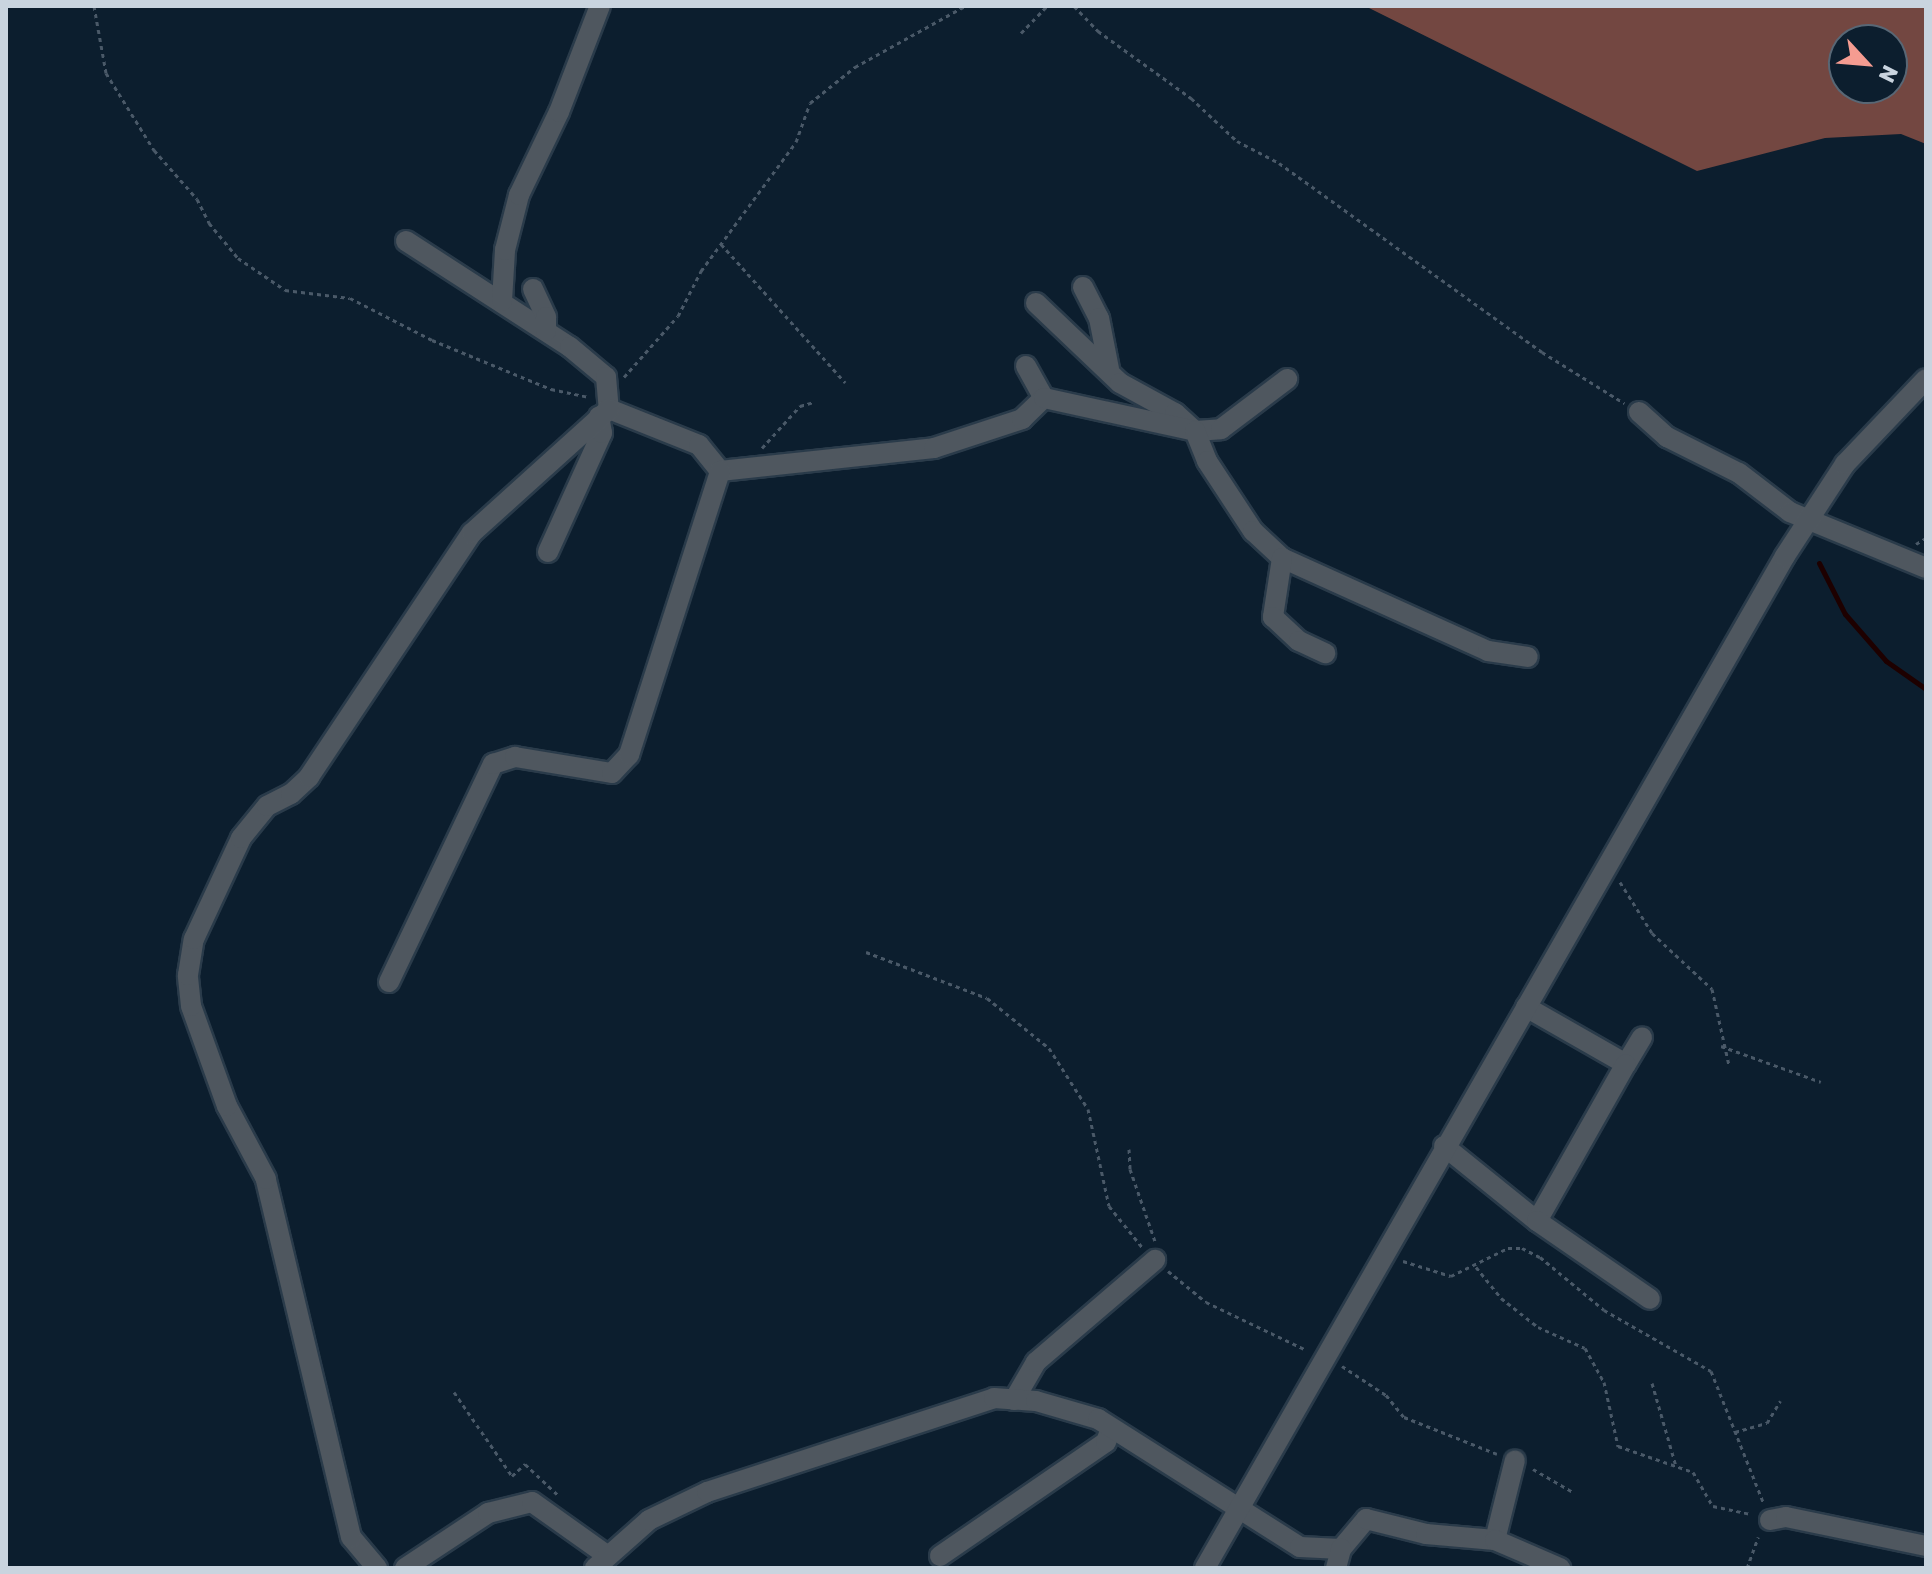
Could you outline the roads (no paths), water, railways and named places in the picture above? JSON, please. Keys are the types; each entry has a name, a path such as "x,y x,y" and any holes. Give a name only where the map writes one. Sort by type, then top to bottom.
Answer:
{"street":[{"path":"502,301 505,250 519,195 559,112 600,6"},
{"path":"406,241 502,301 606,377 602,433 548,552"},
{"path":"1083,287 1099,318 1109,369"},
{"path":"533,289 546,317 546,331"},
{"path":"1036,303 1092,359 1109,369 1120,383 1175,413 1195,431 1207,461 1253,531 1282,558 1488,651 1528,657"},
{"path":"1026,366 1044,398 1195,431 1221,429 1287,379"},
{"path":"1205,1568 1327,1360 1444,1146 1809,519 1845,464 1926,379"},
{"path":"720,471 751,471 934,448 1022,419 1044,398"},
{"path":"604,412 699,445 720,471"},
{"path":"377,1568 351,1537 266,1179 227,1106 191,1006 188,975 194,939 241,838 267,806 291,794 309,777 472,533 604,412"},
{"path":"1639,412 1667,437 1739,473 1755,489 1809,519 1926,568"},
{"path":"389,982 493,764 515,757 612,773 629,755 720,471"},
{"path":"1282,558 1273,617 1299,641 1325,653"},
{"path":"1526,1007 1626,1064"},
{"path":"1537,1221 1642,1037"},
{"path":"1444,1146 1537,1221 1650,1299"},
{"path":"1014,1400 1036,1362 1155,1260"},
{"path":"405,1568 488,1513 532,1502 602,1562 649,1520 707,1492 994,1398 1048,1405 1111,1428 1300,1547 1338,1558 1366,1519 1426,1534 1495,1540 1560,1568"},
{"path":"940,1556 1106,1442 1111,1428"},
{"path":"1495,1540 1515,1460"},
{"path":"1770,1520 1786,1517 1926,1546"}],"waterway":[{"path":"1819,563 1845,614 1886,661 1926,689"}]}
